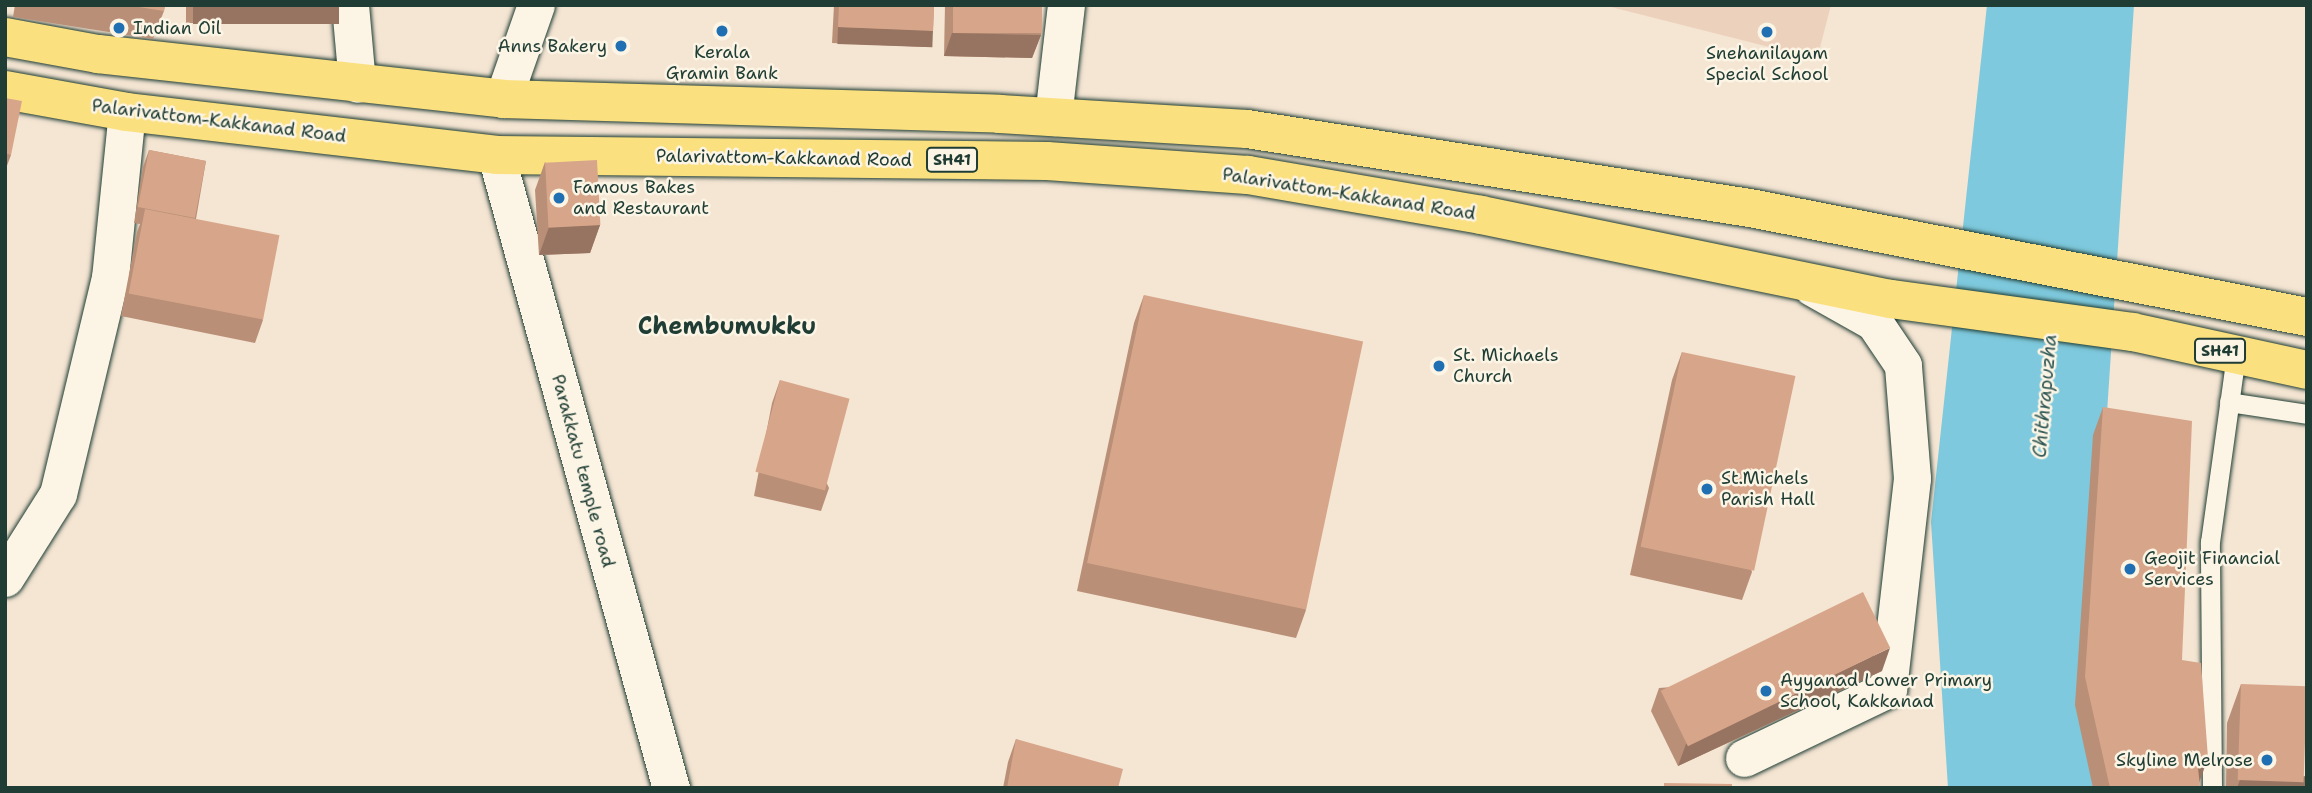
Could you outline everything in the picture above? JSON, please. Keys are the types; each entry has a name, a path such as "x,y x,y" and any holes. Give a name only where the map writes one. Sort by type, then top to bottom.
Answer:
{"main road":[{"path":"5,37 56,46 357,84 503,99 1053,117 1247,129 1898,236 2135,279 2307,317"},
{"path":"51,98 56,46"},
{"name":"Palarivattom-Kakkanad Road","path":"5,90 127,112 496,155 1047,161 1248,175 1792,276 1891,299 2133,332 2236,355"},
{"name":"SH41","path":"2236,355 2307,370"}],"street":[{"path":"350,5 357,84"},
{"path":"503,99 536,5"},
{"path":"1053,117 1066,5"},
{"path":"5,578 58,494 110,278 127,112"},
{"name":"Parakkatu temple road","path":"496,155 671,788"},
{"path":"1744,758 1888,689 1913,478 1903,365 1874,322 1792,276"}],"lane":[{"path":"2212,788 2210,542 2236,355"},
{"path":"2229,402 2307,414"}],"shaded area":[{"name":"Snehanilayam Special School","path":"1603,5 1831,5 1817,59"}],"water":[{"name":"Chithrapuzha","path":"1987,5 2134,5 2093,624 2095,788 1948,788 1931,522"}],"building":[{"path":"126,5 165,5 164,11"},
{"path":"839,5 934,5 933,31 838,27"},
{"path":"953,5 1042,5 1042,33 953,33"},
{"path":"5,98 22,101 11,155 5,153"},
{"path":"149,150 206,161 195,218 138,207"},
{"path":"597,160 600,225 548,228 545,163"},
{"path":"145,209 279,235 263,320 129,293"},
{"path":"1144,295 1363,342 1306,610 1087,563"},
{"name":"St.Michels Parish Hall","path":"1682,352 1795,376 1754,571 1641,547"},
{"path":"780,380 850,399 825,490 755,472"},
{"name":"Geojit Financial Services","path":"2103,407 2192,421 2182,660 2201,663 2208,758 2197,758 2200,787 2110,788 2085,677"},
{"name":"Ayyanad Lower Primary School, Kakkanad","path":"1863,592 1890,648 1688,746 1661,691"},
{"path":"2241,684 2307,686 2304,782 2238,780"},
{"path":"1016,739 1123,769 1118,788 1007,788"},
{"path":"1664,783 1732,784 1732,788 1664,788"}],"place":[{"name":"Indian Oil","path":"119,28"},
{"name":"Kerala Gramin Bank","path":"722,31"},
{"name":"Snehanilayam Special School","path":"1767,32"},
{"name":"Anns Bakery","path":"621,46"},
{"name":"Famous Bakes and Restaurant","path":"559,198"},
{"name":"St. Michaels Church","path":"1439,366"},
{"name":"St.Michels Parish Hall","path":"1707,489"},
{"name":"Geojit Financial Services","path":"2130,569"},
{"name":"Ayyanad Lower Primary School, Kakkanad","path":"1766,691"},
{"name":"Skyline Melrose","path":"2267,760"}],"district":[{"name":"Chembumukku","path":"727,327"}]}
